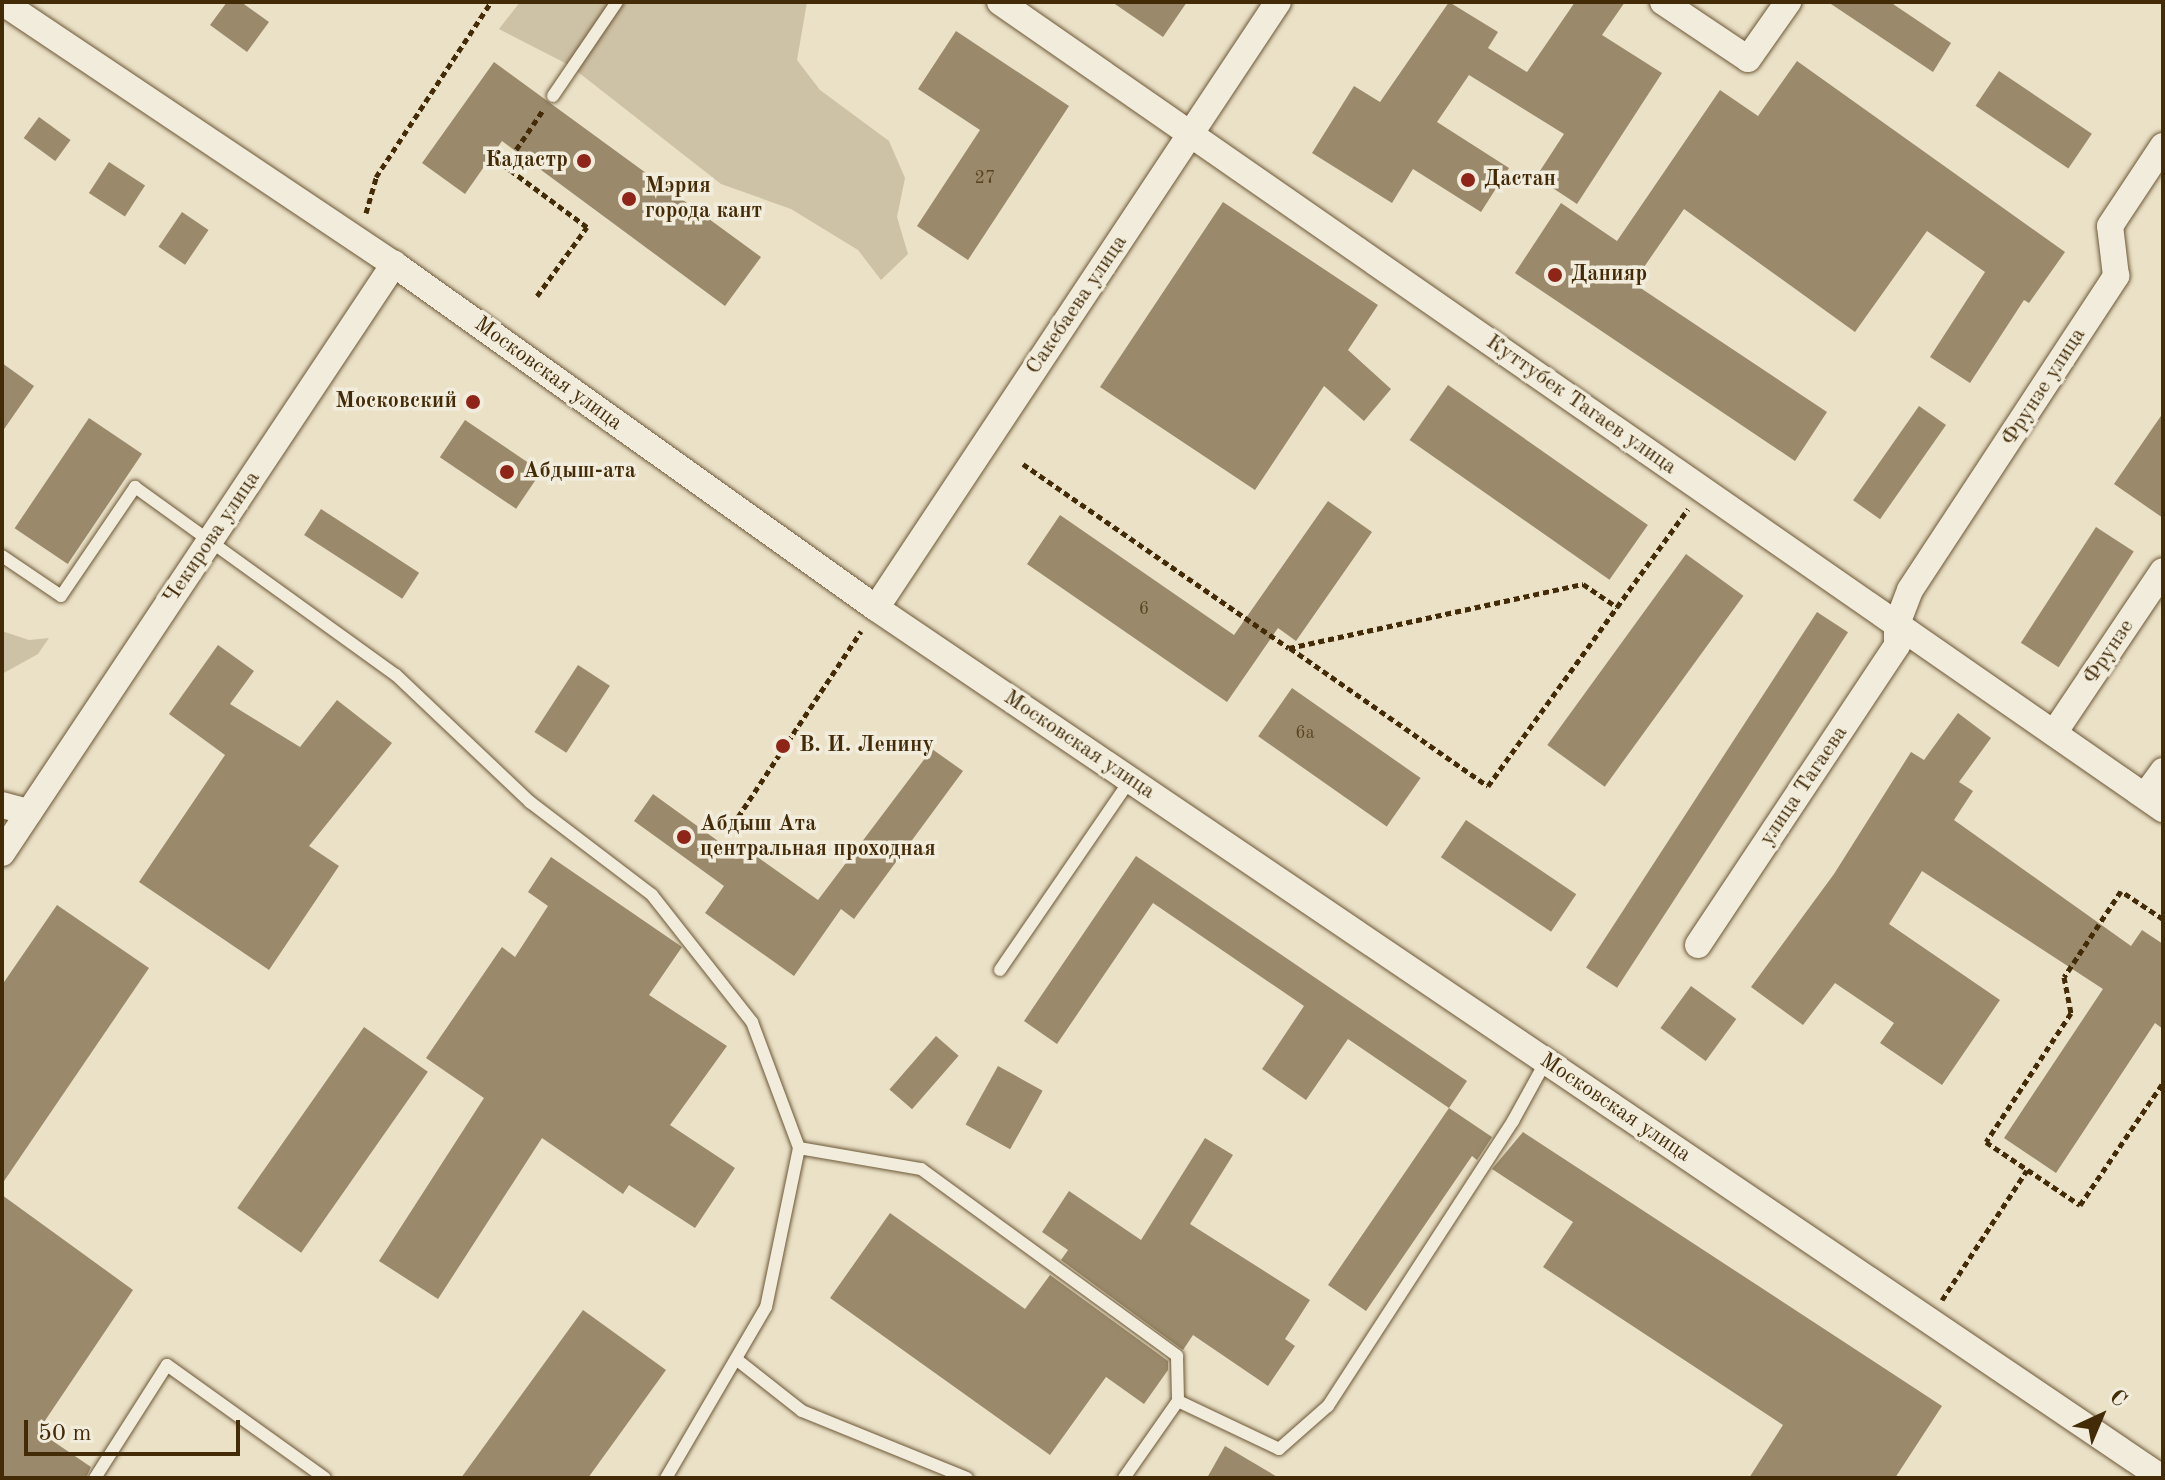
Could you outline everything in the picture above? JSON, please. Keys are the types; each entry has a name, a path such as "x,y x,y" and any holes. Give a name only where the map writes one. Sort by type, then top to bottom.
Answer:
{"street":[{"name":"Московская улица","path":"2,2 394,264 876,608 2162,1478"},
{"name":"Куттубек Тагаев улица","path":"1000,2 2154,803"},
{"name":"Сакебаева улица","path":"876,608 1278,2"},
{"path":"1663,2 1748,59 1788,2"},
{"name":"Фрунзе улица","path":"1897,624 1910,590 2116,276 2110,226 2163,146"},
{"name":"Чекирова улица","path":"2,853 394,264"},
{"name":"Фрунзе","path":"2054,733 2163,571"},
{"name":"улица Тагаева","path":"1698,945 1897,645 1897,624"},
{"path":"2154,803 2163,771"},
{"path":"2,805 29,812"}],"lane":[{"path":"553,96 617,2"},
{"path":"2,556 61,596 135,487 396,675 530,802 652,895 752,1022 799,1148 766,1307 666,1478"},
{"path":"1000,970 1130,780"},
{"path":"1178,1401 1279,1449 1328,1406 1513,1121 1546,1061"},
{"path":"799,1148 921,1169 1177,1356 1178,1401 1124,1478"},
{"path":"736,1359 802,1411 967,1478"},
{"path":"95,1478 167,1365 325,1478"}],"path":[{"path":"358,240 376,177 491,2"},
{"path":"537,296 587,227 505,166 553,96"},
{"path":"1023,464 1488,786 1702,489"},
{"path":"1289,648 1583,584 1617,607"},
{"path":"738,817 876,608"},
{"path":"2163,919 2121,891 2064,977 2071,1013 1986,1142 2080,1205 2163,1083"},
{"path":"1928,1320 2027,1170"}],"shaded area":[{"path":"520,2 807,2 797,60 820,90 889,141 905,178 897,217 908,254 881,280 858,250 791,209 721,184 569,65 499,29"},
{"path":"2,631 29,640 49,638 38,654 2,674"}],"building":[{"path":"227,2 241,2 269,22 247,52 210,25"},
{"path":"1112,2 1187,2 1163,37"},
{"path":"1449,2 1498,32 1488,48 1527,72 1575,2 1625,2 1602,35 1662,73 1577,204 1536,177 1564,134 1469,75 1437,122 1509,168 1481,212 1413,169 1392,203 1312,153 1354,86 1380,102"},
{"path":"1828,2 1890,2 1951,43 1933,72"},
{"path":"956,31 1069,106 968,260 917,226 980,130 918,89"},
{"path":"1797,61 2065,252 2029,303 2024,300 1970,383 1930,357 1985,272 1927,231 1855,332 1684,209 1633,283 1827,412 1795,461 1515,273 1561,203 1617,241 1720,90 1758,116"},
{"path":"494,62 761,257 725,306 502,141 465,194 422,163"},
{"path":"1999,71 2092,134 2068,168 1976,106"},
{"path":"39,117 71,140 55,161 24,138"},
{"path":"109,162 145,185 125,216 89,193"},
{"path":"1223,202 1378,305 1348,350 1391,389 1364,421 1324,386 1255,490 1100,387"},
{"path":"182,212 209,230 185,265 159,247"},
{"path":"2,363 34,386 2,432"},
{"path":"1448,385 1648,525 1609,580 1410,440"},
{"path":"1919,406 1946,425 1880,519 1853,500"},
{"path":"2163,413 2163,518 2114,484"},
{"path":"89,418 142,454 68,564 15,528"},
{"path":"465,420 541,471 516,509 440,457"},
{"path":"1328,501 1372,532 1296,641 1278,628 1227,702 1027,564 1060,515 1234,635"},
{"path":"321,509 419,573 402,599 304,535"},
{"path":"2096,527 2134,552 2059,667 2021,643"},
{"path":"1686,554 1743,596 1605,787 1547,745"},
{"path":"1817,612 1848,632 1617,988 1586,968"},
{"path":"218,645 254,671 230,704 300,747 337,700 392,743 309,846 339,866 269,970 139,882 225,755 169,714"},
{"path":"578,665 610,686 566,753 534,732"},
{"path":"1292,688 1421,778 1387,826 1258,736"},
{"path":"1958,713 1991,738 1959,782 1973,791 1954,820 2131,946 2142,930 2163,944 2163,1029 2155,1023 2056,1173 2004,1138 2103,989 1922,871 1889,924 2000,1000 1942,1085 1880,1043 1894,1023 1835,983 1803,1025 1751,987 1834,874 1911,752 1924,760"},
{"path":"932,749 963,771 854,919 841,909 794,976 705,913 724,886 634,821 653,794 743,859 749,851 818,900"},
{"path":"1466,820 1576,894 1551,932 1441,857"},
{"path":"1136,856 1467,1081 1449,1108 1348,1039 1306,1100 1262,1069 1304,1006 1153,903 1057,1044 1024,1021"},
{"path":"551,857 682,947 649,995 727,1046 670,1125 735,1168 695,1228 629,1185 623,1194 542,1138 438,1299 379,1261 484,1098 426,1058 502,947 515,957 548,906 528,892"},
{"path":"57,905 149,968 2,1184 2,985"},
{"path":"1691,986 1736,1019 1706,1061 1660,1028"},
{"path":"364,1027 428,1072 301,1253 237,1208"},
{"path":"936,1036 959,1056 912,1109 889,1090"},
{"path":"998,1066 1043,1091 1010,1149 966,1125"},
{"path":"1449,1108 1492,1137 1477,1160 1472,1156 1366,1311 1328,1285"},
{"path":"1523,1132 1942,1406 1895,1478 1749,1478 1783,1425 1543,1267 1573,1222 1492,1169"},
{"path":"1205,1138 1233,1155 1190,1224 1310,1300 1285,1339 1295,1346 1268,1386 1193,1335 1183,1350 1061,1260 1068,1250 1042,1232 1069,1191 1141,1240"},
{"path":"2,1195 133,1290 38,1431 91,1467 86,1478 2,1478"},
{"path":"890,1213 1025,1309 1050,1275 1168,1361 1168,1370 1144,1404 1106,1377 1050,1455 830,1298"},
{"path":"583,1310 666,1370 588,1478 461,1478"},
{"path":"1225,1446 1279,1478 1207,1478"}],"place":[{"name":"Кадастр","path":"584,161"},
{"name":"Дастан","path":"1468,180"},
{"name":"Мэрия города кант","path":"629,199"},
{"name":"Данияр","path":"1555,275"},
{"name":"Московский","path":"473,402"},
{"name":"Абдыш-ата","path":"507,472"},
{"name":"В. И. Ленину","path":"783,746"},
{"name":"Абдыш Ата центральная проходная","path":"684,837"}]}
